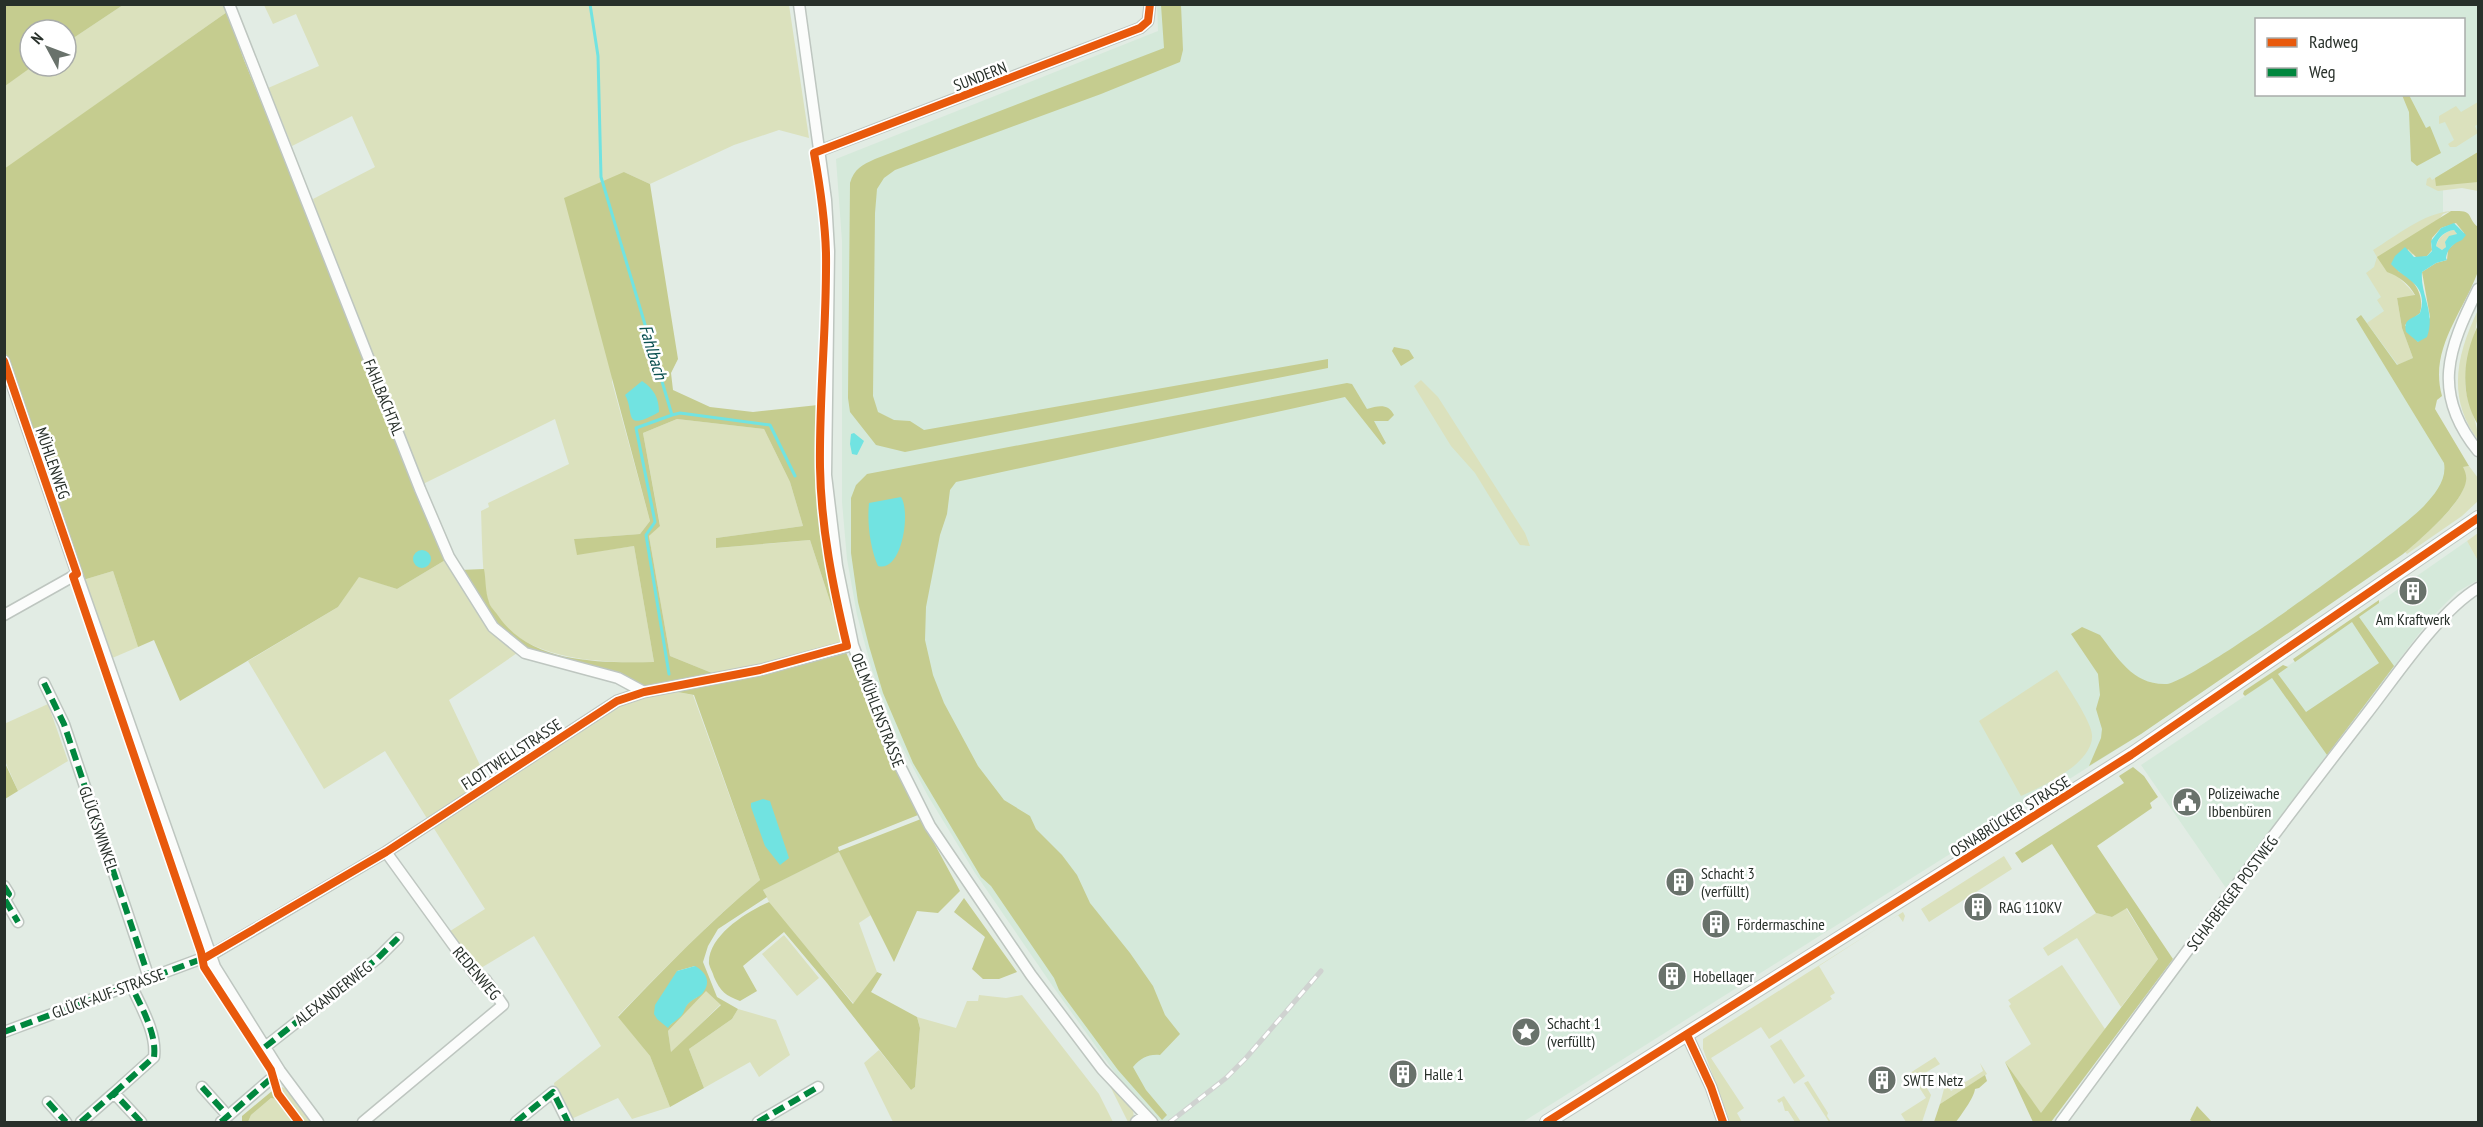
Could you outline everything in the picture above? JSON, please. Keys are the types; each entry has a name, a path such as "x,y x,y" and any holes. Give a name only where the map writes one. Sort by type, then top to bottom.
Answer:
{"main road":[{"name":"OSNABRÜCKER STRASSE","path":"1547,1122 2131,755 2478,518"}],"street":[{"name":"FAHLBACHTAL","path":"230,4 420,489 449,557 493,627 525,653 618,678 644,692"},
{"name":"OELMÜHLENSTRASSE","path":"799,4 819,152 829,251 826,475 837,566 853,645 889,744 930,825 1031,975 1102,1069 1149,1119"},
{"name":"SUNDERN","path":"819,152 1140,28 1148,21 1150,4"},
{"path":"2478,289 2455,341 2449,366 2452,404 2462,428 2478,451"},
{"name":"MÜHLENWEG","path":"4,360 211,955 223,982 280,1071 318,1122"},
{"path":"4,615 77,574"},
{"name":"SCHAFBERGER POSTWEG","path":"2061,1122 2348,738 2453,606 2478,588"},
{"name":"FLOTTWELLSTRASSE","path":"211,955 386,852 617,701 644,692 760,670 853,645"},
{"name":"GLÜCKSWINKEL","path":"44,683 64,724 149,978"},
{"name":"REDENWEG","path":"363,1122 503,1005 485,979 478,979 386,852"},
{"path":"4,886 9,894 5,900 18,922"},
{"name":"ALEXANDERWEG","path":"265,1047 378,958 399,938"},
{"name":"GLÜCK-AUF-STRASSE","path":"4,1032 211,955"},
{"path":"81,1122 154,1057 155,1049 149,1026 131,985"},
{"path":"1687,1035 1711,1087 1723,1122"},
{"path":"202,1087 224,1119 280,1071"},
{"path":"758,1122 818,1088"},
{"path":"516,1122 553,1092 567,1122"},
{"path":"114,1093 141,1122"},
{"path":"48,1102 66,1122"},
{"path":"1136,1122 1149,1119"}],"shaded area":[{"path":"1157,5 2478,5 2478,184 2443,187 2443,214 2377,257 2423,387 2463,467 2403,554 2141,734 1523,1122 1161,1122 1118,1077 975,873 928,796 897,737 872,670 857,615 847,559 842,502 842,241 836,159 1158,31"},
{"path":"2467,541 2478,561 2478,580 2457,592 2430,619 2226,888 2141,765 2245,696"}],"green space":[{"path":"5,4 123,4 78,35 78,18 18,18 18,77 5,86"},
{"path":"123,5 224,5 227,12 5,169 4,86 18,76 78,78 78,35"},
{"path":"264,5 789,5 809,138 779,130 734,145 650,184 624,172 612,382 650,521 640,534 574,539 578,554 634,546 654,662 609,662 561,655 539,648 519,637 502,623 489,603 484,572 481,511 489,507 488,503 569,464 555,419 423,484 325,236 313,199 375,167 352,116 292,146 268,88 319,66 296,14 273,24"},
{"path":"1161,5 1181,5 1183,50 1180,62 1101,94 895,170 884,178 877,189 875,213 873,396 878,412 894,420 910,421 924,430 1328,359 1328,368 905,452 876,445 850,412 848,398 850,183 854,174 862,166 875,159 1164,48"},
{"path":"227,12 244,60 447,559 397,589 359,577 338,607 180,701 154,640 138,647 113,571 83,580 5,351 4,169"},
{"path":"2402,96 2410,96 2426,128 2430,126 2441,153 2417,166 2411,161 2409,112"},
{"path":"2478,102 2478,124 2475,126 2478,133 2456,147 2450,147 2448,144 2454,140 2445,122 2439,124 2439,116 2456,106 2461,112"},
{"path":"2478,152 2478,191 2462,188 2438,191 2426,185 2430,177 2432,180"},
{"path":"2478,152 2478,182 2436,186 2435,178"},
{"path":"624,172 650,184 678,359 671,373 673,390 710,407 753,412 818,405 818,474 828,568 844,644 810,540 716,548 716,538 803,526 790,482 764,429 677,419 643,433 660,526 649,536 670,656 717,675 645,689 527,650 497,627 460,570 484,569 491,606 513,632 530,644 569,658 612,662 654,662 634,546 577,555 574,539 640,534 650,521 564,198"},
{"path":"2451,211 2443,214 2397,275 2415,296 2397,298 2402,328 2413,358 2398,365 2367,323 2384,311 2377,300 2381,297 2366,273 2374,267 2377,257 2373,250 2431,216"},
{"path":"2451,211 2469,214 2478,227 2480,257 2477,274 2443,348 2439,379 2442,396 2437,400 2435,409 2469,466 2463,467 2466,481 2463,490 2440,521 2403,554 2141,734 2089,766 2101,738 2102,729 2096,709 2100,695 2098,674 2071,634 2082,627 2100,635 2120,661 2135,675 2154,683 2166,684 2213,660 2338,574 2407,521 2424,506 2439,486 2444,475 2444,463 2356,319 2361,315 2397,365 2413,358 2402,328 2397,298 2415,295 2403,281 2387,272 2377,257","holes":["2456,223 2464,233 2448,250 2447,260 2436,263 2422,272 2430,317 2418,342 2405,325 2420,313 2421,300 2417,288 2409,278 2398,271 2408,249 2417,258 2427,256 2432,250 2432,238 2441,228"]},
{"path":"2454,230 2457,234 2445,242 2446,247 2442,250 2436,246 2443,235"},
{"path":"2478,310 2465,380 2478,440 2462,408 2458,392 2458,375 2460,359"},
{"path":"2478,325 2478,425 2468,400 2465,375 2469,350"},
{"path":"1394,347 1409,350 1414,358 1401,366 1392,351"},
{"path":"1421,380 1438,397 1525,533 1530,546 1520,545 1475,473 1451,446 1414,386"},
{"path":"1347,383 1352,384 1367,409 1379,406 1392,411 1394,415 1388,421 1374,421 1386,443 1383,445 1345,397 956,482 950,490 947,514 940,535 926,607 925,640 933,675 944,703 978,766 1004,800 1030,816 1036,829 1062,855 1077,875 1090,903 1153,986 1165,1015 1180,1034 1160,1055 1145,1057 1133,1067 1146,1090 1167,1115 1162,1120 1118,1070 1059,990 1054,978 991,886 981,877 913,763 883,693 858,602 851,553 851,498 856,485 867,474"},
{"path":"677,419 764,429 790,482 803,526 716,538 717,548 810,540 844,644 762,668 717,675 670,656 649,536 660,525 643,433"},
{"path":"2469,466 2478,478 2478,501 2462,516 2407,554 2405,552 2456,502 2464,486 2463,467"},
{"path":"2478,533 2478,561 2467,541"},
{"path":"447,559 520,651 449,700 488,782 428,820 385,751 324,789 248,661 338,607 359,576 397,589"},
{"path":"113,571 138,647 110,659 83,580"},
{"path":"2379,600 2379,603 2359,617 2394,666 2327,755 2272,678 2245,696 2243,694 2244,691 2283,665 2288,667 2278,674 2306,712 2379,663 2352,622 2295,662 2293,659"},
{"path":"845,650 918,815 838,847 839,851 921,819 960,891 938,913 917,911 894,962 839,852 763,890 767,897 718,929 708,946 703,962 717,997 738,1009 732,1019 689,1049 704,1088 670,1107 650,1056 618,1017 705,929 760,880 694,695 672,691","holes":["695,966 697,997 670,1025 677,971","706,991 721,1005 671,1052 668,1031"]},
{"path":"2057,670 2088,721 2092,735 2090,745 2085,755 2066,772 2021,796 1979,721"},
{"path":"672,691 693,695 760,880 705,929 618,1016 650,1056 670,1107 632,1119 618,1098 569,1120 554,1083 601,1046 534,936 476,971 447,933 485,909 433,827 609,710 625,702"},
{"path":"48,704 68,761 18,791 5,761 4,724"},
{"path":"4,761 18,791 5,799 4,799"},
{"path":"2133,767 2144,776 2158,797 2150,803 2152,808 2097,846 2173,959 2051,1122 2033,1122 2005,1062 2041,1113 2158,959 2127,908 2112,917 2096,913 2052,844 2022,863 2015,853 2124,783 2119,776"},
{"path":"839,852 871,915 859,923 877,972 854,1004 771,906 763,890"},
{"path":"2004,856 2012,869 1929,922 1921,909"},
{"path":"964,898 1017,972 999,979 983,979 972,969 985,937 954,912"},
{"path":"769,902 853,1004 877,972 882,974 871,992 917,1017 920,1028 915,1087 911,1090 784,932 743,966 757,991 740,1001 727,995 721,989 709,964 710,954 715,944 722,934 740,918"},
{"path":"2126,908 2158,959 2121,1007 2077,938 2048,956 2043,948 2096,913 2112,917"},
{"path":"1903,912 1905,916 1903,922 1898,915"},
{"path":"1881,926 1819,966 1835,993 1830,996 1832,999 1769,1039 1761,1027 1711,1058 1744,1108 1737,1113 1742,1122 1730,1122 1703,1049 1703,1039"},
{"path":"784,935 819,978 797,996 762,954"},
{"path":"2062,965 2105,1029 2041,1114 2005,1062 2031,1044 2009,1006 2011,1004 2008,1000"},
{"path":"706,990 721,1004 671,1053 668,1031"},
{"path":"979,995 1006,998 1022,995 1099,1094 1113,1122 893,1122 864,1063 879,1050 911,1090 915,1087 920,1028 917,1017 956,1028 967,1001 978,1001"},
{"path":"738,1009 776,1020 790,1055 759,1077 750,1062 704,1088 689,1049 732,1019"},
{"path":"1781,1039 1805,1076 1794,1084 1770,1046"},
{"path":"1935,1057 1940,1064 1920,1076 1931,1095 1922,1122 1906,1122 1901,1114 1926,1098 1910,1073"},
{"path":"1980,1063 1987,1074 1940,1104 1945,1085 1947,1084 1951,1091 1983,1071"},
{"path":"1985,1075 1987,1081 1975,1089 1970,1102 1956,1122 1934,1122 1940,1104"},
{"path":"1808,1081 1828,1113 1827,1116 1831,1122 1804,1083"},
{"path":"1109,1084 1133,1110 1132,1122 1128,1122"},
{"path":"278,1087 288,1088 312,1122 300,1122 279,1092"},
{"path":"272,1091 295,1122 292,1122 276,1099 271,1098 251,1115 248,1122 242,1122 242,1116"},
{"path":"1784,1096 1801,1122 1795,1122 1788,1111 1785,1111 1782,1101 1779,1103 1777,1100"},
{"path":"271,1098 276,1099 292,1122 248,1122 251,1115"},
{"path":"2197,1106 2212,1122 2190,1120"}],"water":[{"path":"2454,223 2466,235 2449,249 2447,260 2436,263 2422,272 2430,320 2427,337 2418,342 2406,332 2405,327 2409,320 2420,313 2421,295 2414,284 2391,264 2395,256 2405,247 2414,257 2427,256 2432,251 2431,241 2441,228","holes":["2454,230 2457,234 2449,236 2445,242 2446,247 2442,250 2436,246 2440,237 2445,233"]},
{"path":"642,381 655,394 659,412 639,421 632,418 625,395"},
{"path":"854,433 864,441 857,455 852,454 850,444 851,434"},
{"path":"901,497 905,515 902,540 893,560 886,566 878,566 870,535 869,503"},
{"path":"418,550 426,550 431,555 429,566 418,568 413,563 413,555"},
{"path":"763,799 770,801 789,858 780,865 765,846 751,807 751,803"},
{"path":"695,966 706,978 705,990 688,1004 682,1015 668,1028 654,1014 655,1005 677,971"}],"waterway":[{"name":"Fahlbach","path":"590,4 598,56 601,177 672,415 636,428 655,522 646,535 669,674"},
{"path":"672,415 680,413 770,425 795,476"}],"railway":[{"path":"1170,1122 1226,1078 1321,971"}],"marked path":[{"path":"44,683 64,724 149,978"},
{"path":"4,886 9,894 4,900"},
{"path":"5,900 18,922"},
{"path":"265,1047 378,958 398,938"},
{"path":"4,1032 207,957"},
{"path":"114,1093 154,1057 151,1029 131,985"},
{"path":"221,1122 275,1075"},
{"path":"202,1087 228,1116"},
{"path":"758,1122 818,1087"},
{"path":"516,1122 553,1092 568,1122"},
{"path":"81,1122 114,1093 141,1122"},
{"path":"48,1102 66,1122"}],"cycle path":[{"path":"203,959 386,852 617,701 644,692 760,670 847,646 829,557 821,490 820,440 826,253 825,228 814,153 1140,28 1148,21 1150,4"},
{"path":"4,361 77,574 73,576 201,952 204,967 271,1070 278,1094 299,1122"},
{"path":"1547,1122 2131,755 2478,518"},
{"path":"1687,1035 1711,1087 1723,1122"}],"place":[{"name":"Am Kraftwerk","path":"2413,591"},
{"name":"Polizeiwache Ibbenbüren","path":"2187,802"},
{"name":"Schacht 3 (verfüllt)","path":"1680,882"},
{"name":"RAG 110KV","path":"1978,907"},
{"name":"Fördermaschine","path":"1716,924"},
{"name":"Hobellager","path":"1672,976"},
{"name":"Schacht 1 (verfüllt)","path":"1526,1032"},
{"name":"Halle 1","path":"1403,1074"},
{"name":"SWTE Netz","path":"1882,1080"}]}
